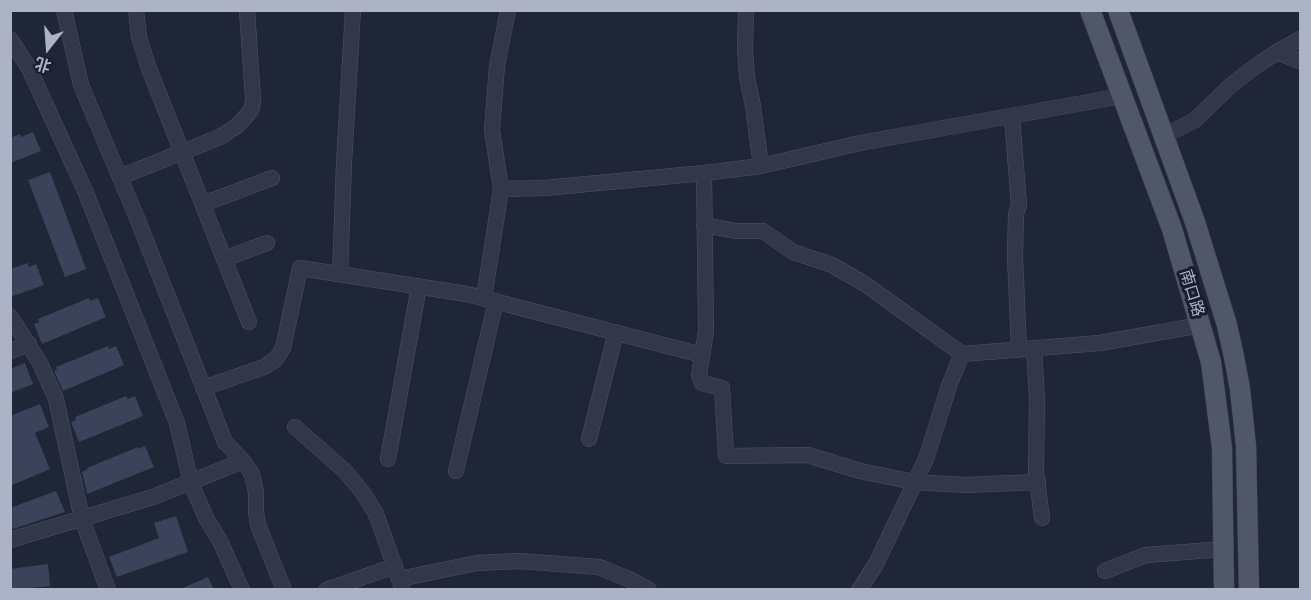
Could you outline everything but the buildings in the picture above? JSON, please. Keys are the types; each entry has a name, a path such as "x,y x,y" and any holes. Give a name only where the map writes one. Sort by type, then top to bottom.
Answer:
{"main road":[{"name":"南口路","path":"1089,10 1172,229 1210,362 1220,420 1224,590"},
{"name":"南口路","path":"1118,10 1207,258 1227,325 1238,378 1246,446 1249,590"}],"street":[{"path":"64,10 81,85 225,442 243,461 255,484 258,525 284,590"},
{"path":"136,10 143,52 249,322"},
{"path":"120,177 229,132 244,119 252,108 247,10"},
{"path":"340,274 353,10"},
{"path":"456,471 490,299 501,189 492,119 497,66 508,10"},
{"path":"746,10 747,77 761,166"},
{"path":"10,39 29,68 86,193 177,423 191,482 242,590"},
{"path":"1164,136 1195,120 1230,86 1277,52 1300,39"},
{"path":"1277,52 1300,61"},
{"path":"501,189 545,188 761,166 860,143 1122,96"},
{"path":"1012,117 1019,205 1016,214 1016,256 1042,518"},
{"path":"704,173 706,330 699,375 702,383 722,388 726,456 808,455 860,471 914,482 965,485 1038,482"},
{"path":"203,204 272,178"},
{"path":"704,225 736,231 763,231 793,252 832,264 865,284 962,354 1100,343 1201,324"},
{"path":"224,259 267,243"},
{"path":"203,388 264,367 276,359 283,348 300,268 490,299 702,355"},
{"path":"388,459 419,286"},
{"path":"10,316 40,363 56,399 82,519 108,590"},
{"path":"589,438 616,332"},
{"path":"10,351 29,344"},
{"path":"859,590 876,564 926,459 950,382 962,354"},
{"path":"295,428 345,471 363,493 376,514 399,578"},
{"path":"11,539 153,497 243,461"},
{"path":"1105,571 1146,555 1224,549"},
{"path":"326,590 477,563 519,561 599,567 632,580 649,590"}]}
